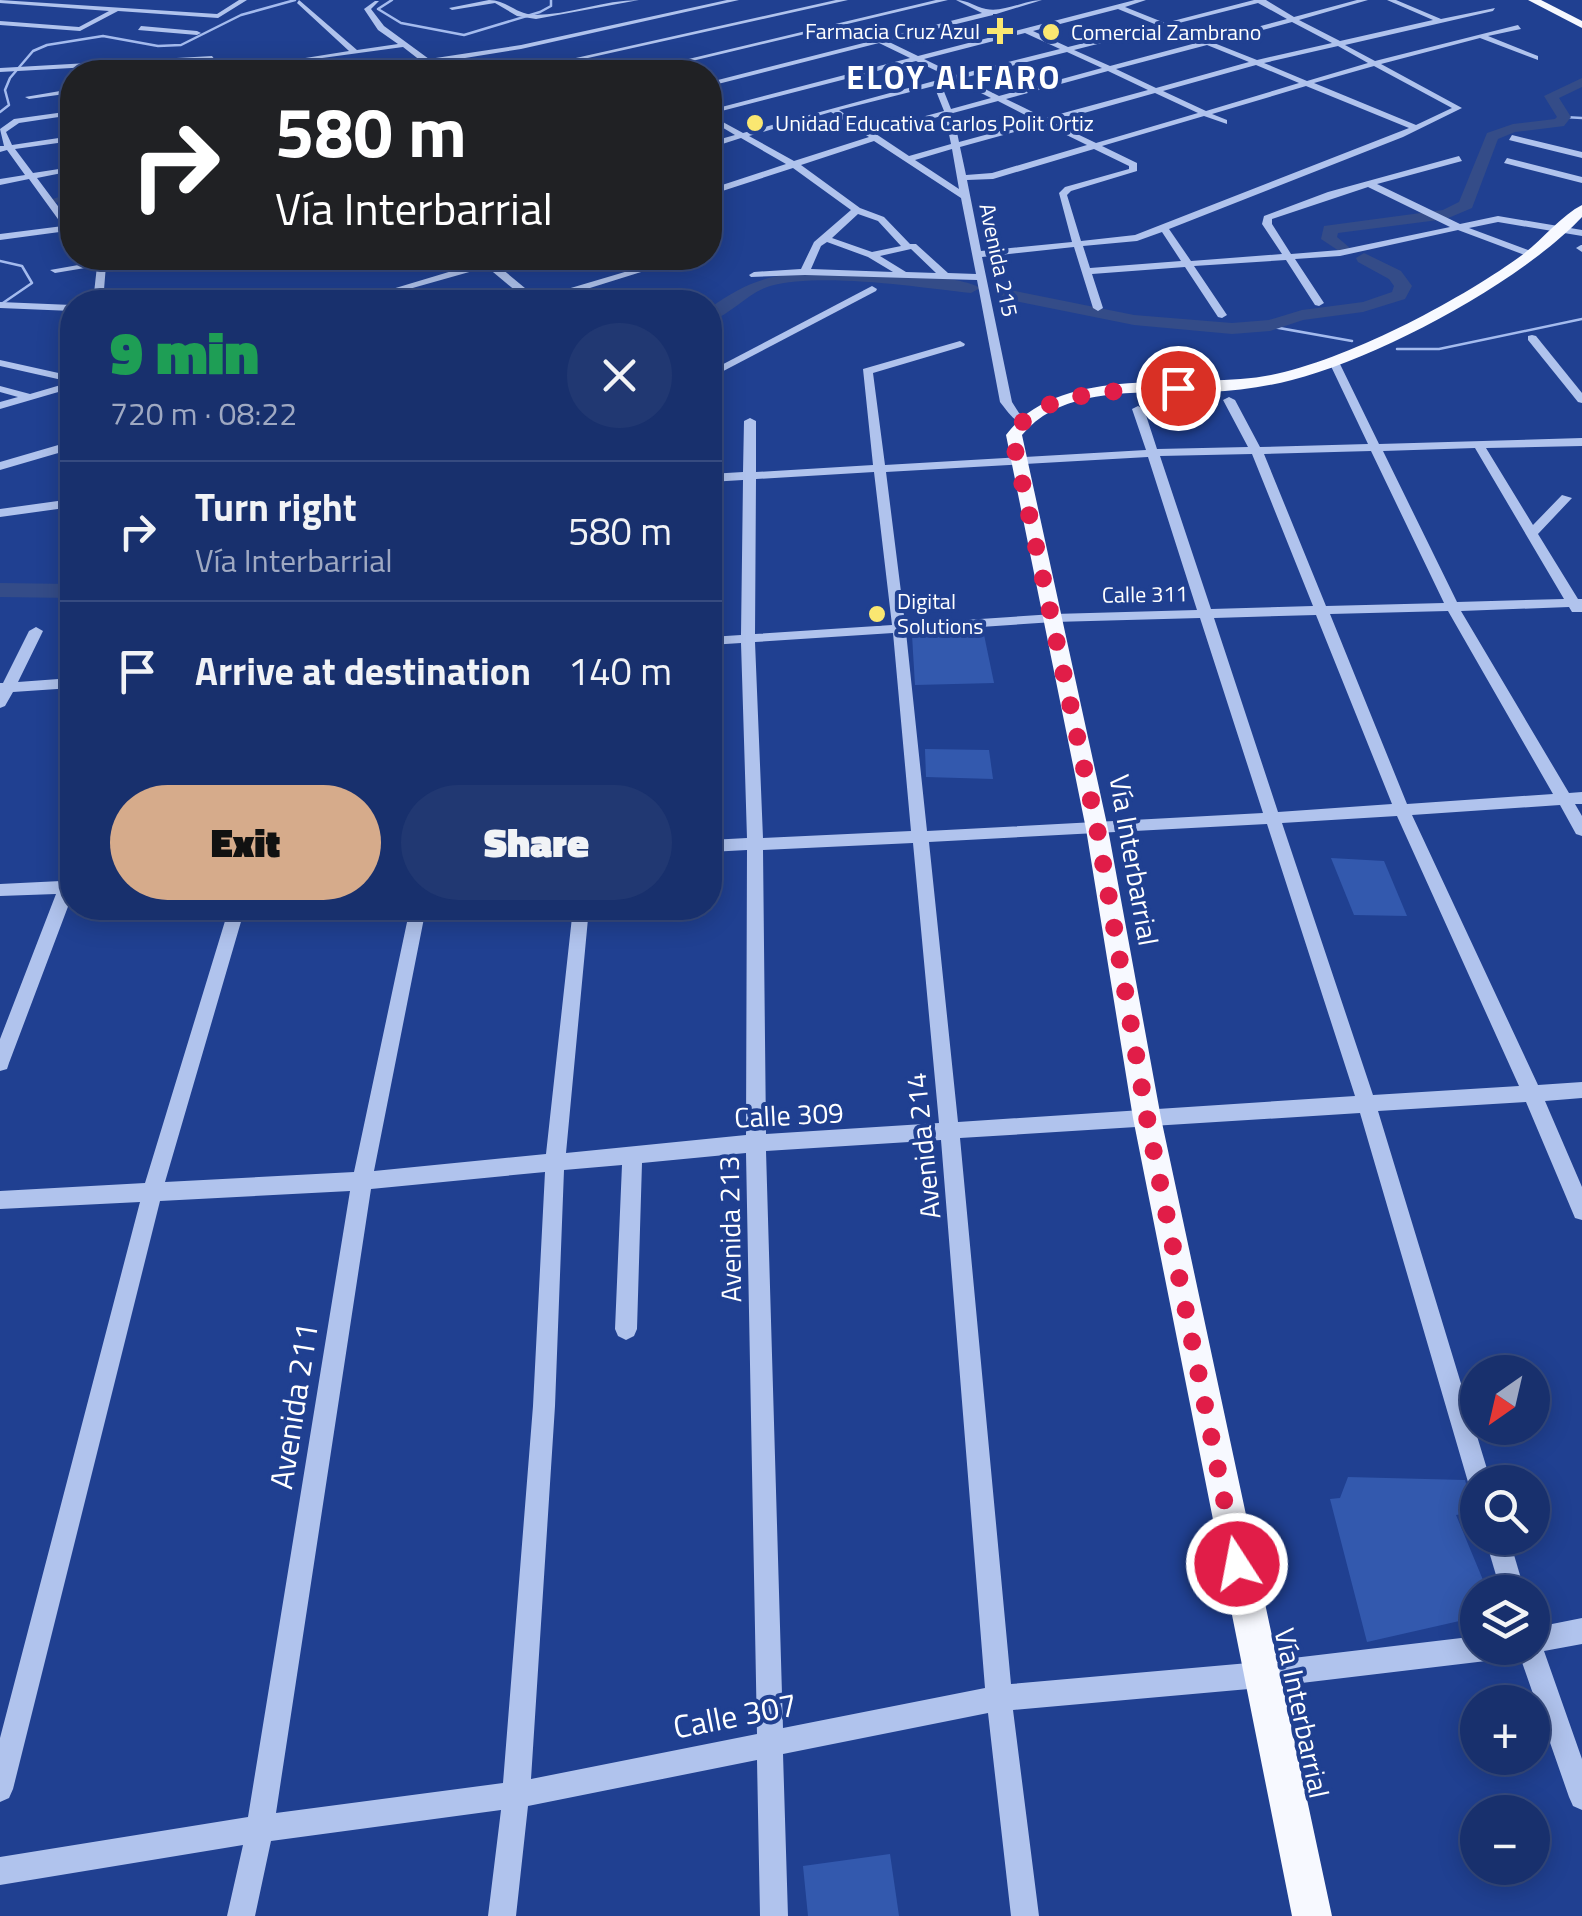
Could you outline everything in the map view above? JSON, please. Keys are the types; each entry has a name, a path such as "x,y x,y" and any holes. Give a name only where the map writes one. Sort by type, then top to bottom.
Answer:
{"main road":[{"path":"1533,0 1582,26"},
{"path":"1026,420 1055,404 1086,394 1236,385 1294,375 1334,362 1422,319 1533,255 1582,209"},
{"name":"Vía Interbarrial","path":"1026,420 1014,435 1016,459 1054,618 1097,828 1147,1118 1312,1916"}],"street":[{"path":"0,0 218,16 244,0"},
{"path":"0,24 80,29 132,0"},
{"path":"454,5 495,0 522,16 536,16 635,0 656,16"},
{"path":"691,0 802,88"},
{"path":"441,60 521,48 736,0"},
{"path":"576,60 845,0"},
{"path":"694,60 945,0"},
{"path":"959,0 1001,19"},
{"path":"722,81 1039,0"},
{"path":"1106,0 1417,128"},
{"path":"722,111 1143,0"},
{"path":"722,141 832,109 1259,0 1458,108 1417,128 1127,240 979,254"},
{"path":"722,188 874,135 1364,0"},
{"path":"1390,0 1454,26"},
{"path":"0,10 18,1"},
{"path":"298,2 356,53"},
{"path":"377,2 368,9 382,28 425,60"},
{"path":"925,6 935,28"},
{"path":"908,159 1254,63 1493,8"},
{"path":"152,11 156,16 141,28 197,33"},
{"path":"1014,25 1224,122"},
{"path":"960,178 992,176 1378,62 1518,28"},
{"path":"1468,31 1535,58"},
{"path":"881,41 1134,164 1133,171 1068,189 1062,195 1098,308"},
{"path":"307,60 404,45"},
{"path":"112,54 117,60"},
{"path":"614,55 622,60"},
{"path":"38,70 46,56"},
{"path":"196,60 212,58"},
{"path":"0,70 60,70"},
{"path":"937,84 948,114 966,197"},
{"path":"29,97 60,93"},
{"name":"Avenida 215","path":"832,109 966,197 1006,402 1015,415 1026,420"},
{"path":"60,115 10,123 2,131 4,148 60,215"},
{"path":"722,123 812,175 857,210 881,219 906,245"},
{"path":"1512,138 1582,154"},
{"path":"4,148 60,140"},
{"path":"1320,303 1267,218 1459,159"},
{"path":"1507,162 1582,180"},
{"path":"0,182 60,171"},
{"path":"1368,184 1458,227 1533,255"},
{"path":"805,272 821,241 857,210"},
{"path":"1089,271 1340,254 1506,219 1582,233"},
{"path":"1164,228 1222,315"},
{"path":"0,238 60,231"},
{"path":"821,241 871,255 903,273"},
{"path":"871,255 906,245 919,248 944,275"},
{"path":"55,270 60,269"},
{"path":"392,290 455,270"},
{"path":"498,270 522,290"},
{"path":"576,290 641,270"},
{"path":"754,276 805,272 982,277"},
{"path":"174,283 175,290"},
{"path":"722,369 872,289"},
{"path":"0,305 60,308"},
{"path":"1532,338 1582,400"},
{"name":"Avenida 214","path":"960,344 867,371 898,628 950,1134 999,1698 1025,1916"},
{"path":"1334,362 1454,608 1573,799 1582,830"},
{"path":"0,363 60,379"},
{"path":"0,406 60,386"},
{"path":"0,389 30,397"},
{"path":"1229,400 1257,452 1402,810 1582,1211"},
{"path":"1138,408 1270,818 1368,1105 1475,1465"},
{"name":"Avenida 213","path":"750,421 748,639 755,845 756,1143 774,1916"},
{"path":"722,477 1016,459 1582,442"},
{"path":"1480,447 1578,607"},
{"path":"0,466 60,448"},
{"path":"1530,534 1566,498"},
{"path":"0,513 60,505"},
{"name":"Calle 311","path":"722,641 1054,618 1578,607"},
{"path":"0,703 4,688 36,631"},
{"path":"4,688 60,684"},
{"path":"722,846 1573,799"},
{"path":"0,890 60,884"},
{"path":"0,1063 60,911"},
{"path":"0,1789 153,1190 233,920"},
{"name":"Avenida 211","path":"241,1916 260,1830 362,1181 416,920"},
{"path":"502,1916 516,1796 544,1406 556,1160 581,920"},
{"name":"Calle 309","path":"0,1200 362,1181 756,1143 950,1134 1582,1090"},
{"path":"626,1329 632,1153"},
{"path":"1550,1639 1582,1631"},
{"name":"Calle 307","path":"0,1871 260,1830 516,1796 999,1698 1260,1675 1460,1651"},
{"path":"1538,1665 1582,1798"}],"shaded area":[{"path":"983,630 994,683 915,685 912,635"},
{"path":"925,749 989,750 993,779 926,777"},
{"path":"1331,858 1384,861 1407,916 1354,915"},
{"path":"1348,1477 1460,1480 1460,1514 1456,1515 1460,1525 1460,1555 1473,1555 1481,1575 1460,1575 1460,1621 1367,1642 1330,1499 1340,1498"},
{"path":"890,1854 899,1916 808,1916 803,1866"}],"waterway":[{"path":"0,112 9,105 5,90 10,78 33,51 47,45 103,36 158,46 181,45 241,15 295,0"},
{"path":"392,0 378,9 401,23 464,35 540,12 551,6 551,0"},
{"path":"1342,248 1329,239 1330,229 1446,214 1466,205 1492,136 1513,128 1559,123 1564,117 1551,96 1582,82"},
{"path":"1564,117 1582,118"},
{"path":"51,201 60,199"},
{"path":"1005,294 1166,325 1265,326 1302,315 1363,307 1399,295 1403,286 1395,275 1364,258"},
{"path":"0,261 22,266 32,283 0,305"},
{"path":"722,308 762,283 780,279 864,279 971,288"},
{"path":"1397,349 1439,349 1582,319"},
{"path":"1268,326 1352,341"},
{"path":"0,590 60,591"}],"place":[{"name":"Farmacia Cruz Azul","path":"1000,31"},
{"name":"Comercial Zambrano","path":"1051,32"},
{"name":"Unidad Educativa Carlos Polit Ortiz","path":"755,123"},
{"name":"Digital Solutions","path":"877,614"}],"district":[{"name":"ELOY ALFARO","path":"954,78"}],"route":[{"path":"1178,388 1086,394 1068,399 1026,420 1014,435 1014,445 1097,828 1147,1118 1237,1564"}]}
